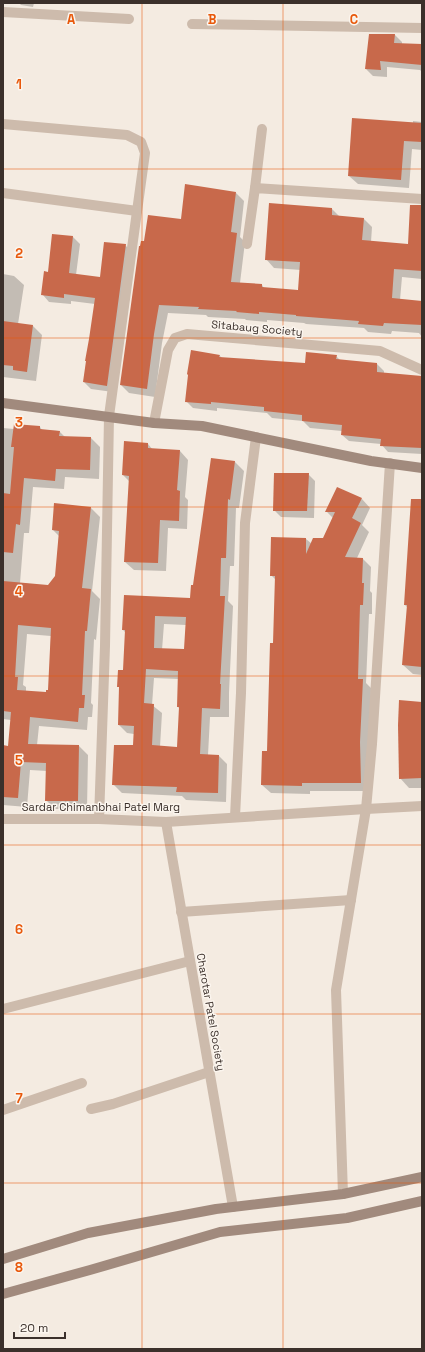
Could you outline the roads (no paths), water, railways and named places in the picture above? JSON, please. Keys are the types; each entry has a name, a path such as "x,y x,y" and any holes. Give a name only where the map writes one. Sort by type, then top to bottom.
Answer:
{"main road":[{"path":"3,403 154,423 202,426 371,461 422,468"},
{"path":"3,1259 88,1233 216,1209 343,1194 422,1177"},
{"path":"3,1294 220,1232 347,1218 422,1201"}],"street":[{"path":"3,12 129,19"},
{"path":"192,24 422,28"},
{"path":"3,124 127,135 141,142 144,153 108,416 105,646 99,819"},
{"path":"247,244 262,129"},
{"path":"255,188 422,199"},
{"path":"3,193 137,211"},
{"name":"Sitabaug Society","path":"154,423 168,350 175,338 188,334 380,351 422,370"},
{"path":"235,817 241,694 245,523 256,437"},
{"path":"343,1194 336,990 366,809 372,744 390,463"},
{"path":"3,819 111,819 166,822 422,806"},
{"name":"Sardar Chimanbhai Patel Marg","path":"3,819 199,820"},
{"name":"Charotar Patel Society","path":"166,822 233,1207"},
{"path":"182,912 351,900"},
{"path":"3,1009 190,961"},
{"path":"91,1109 113,1104 209,1072"},
{"path":"3,1110 82,1082"}]}
